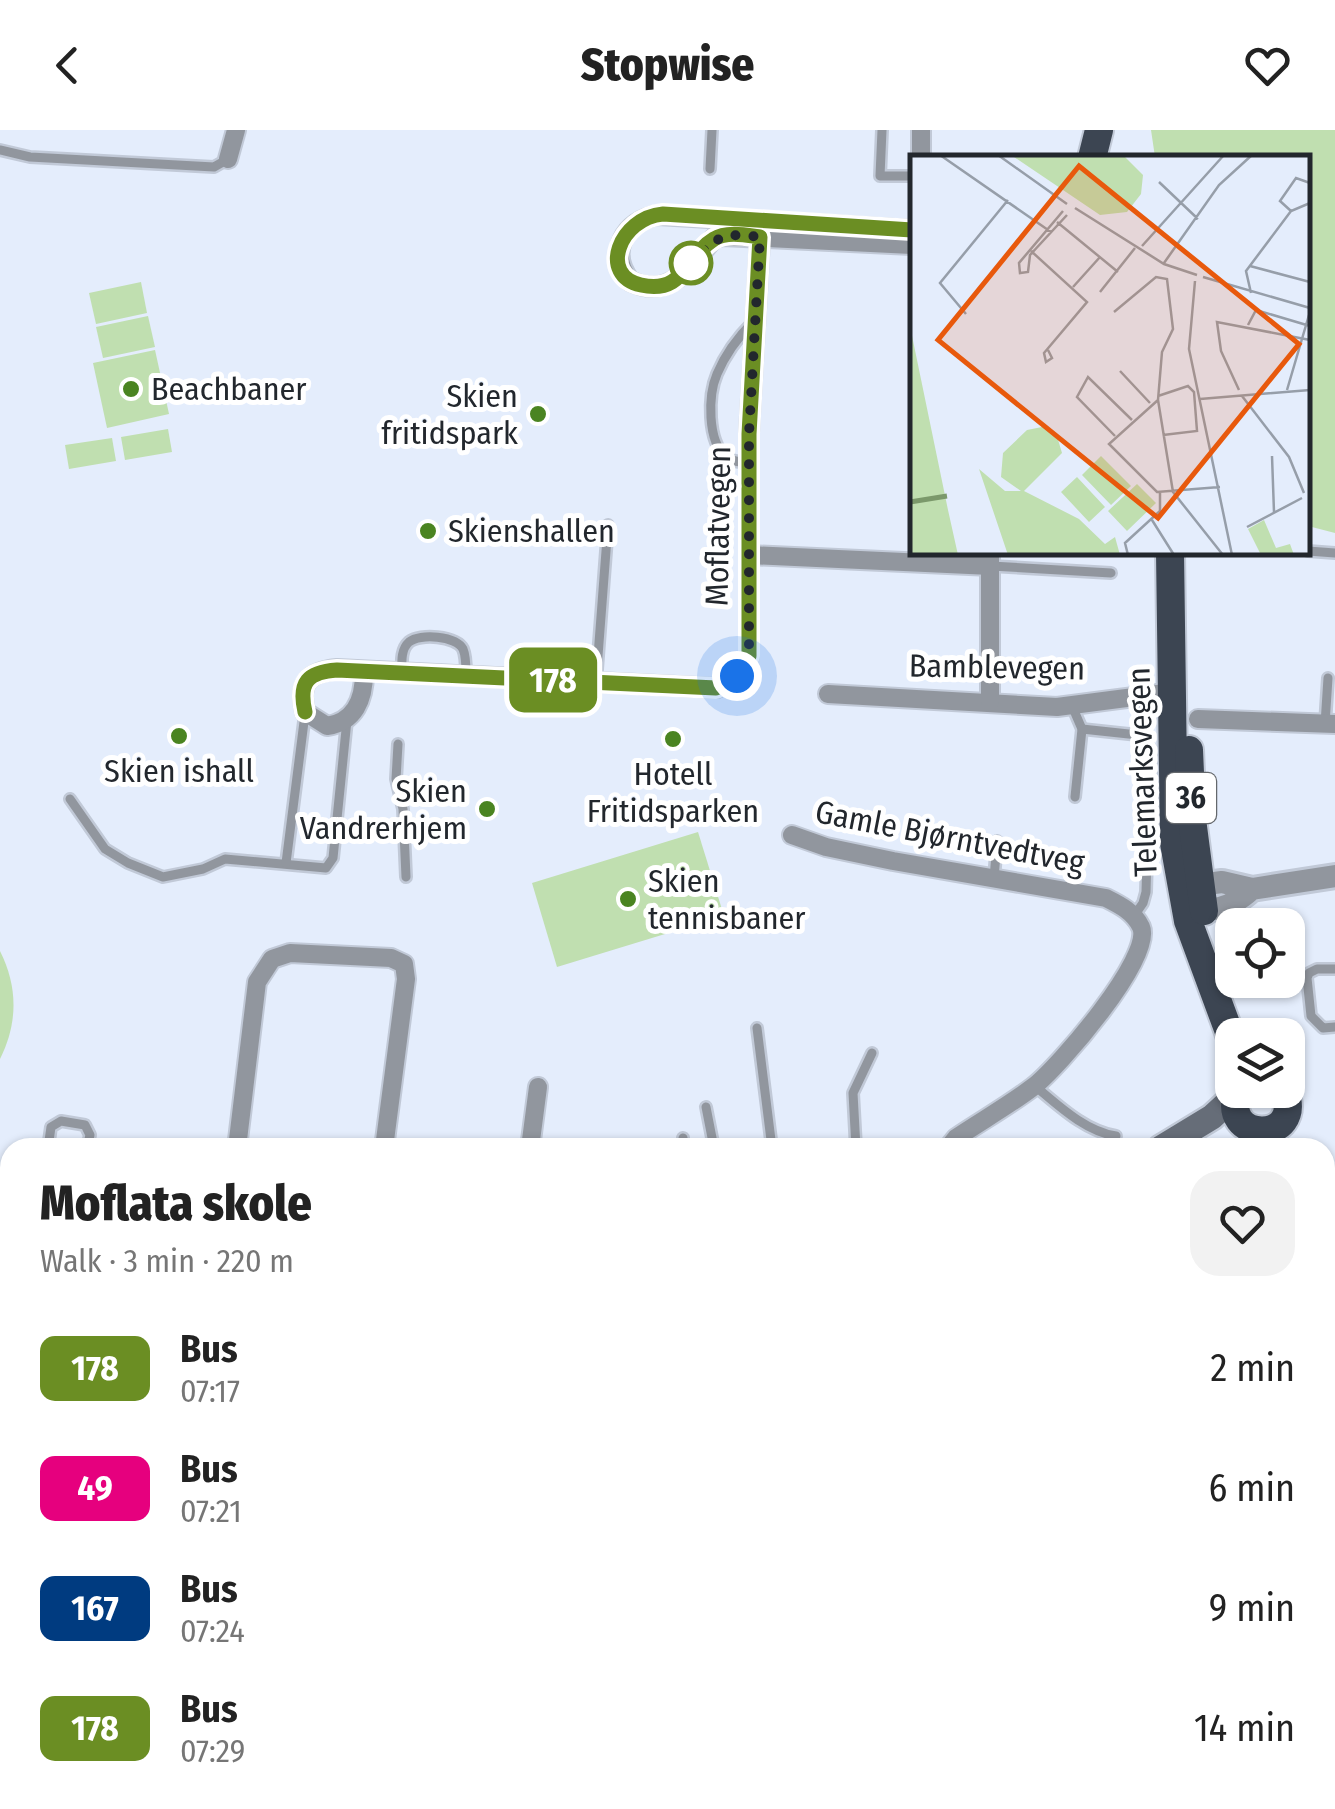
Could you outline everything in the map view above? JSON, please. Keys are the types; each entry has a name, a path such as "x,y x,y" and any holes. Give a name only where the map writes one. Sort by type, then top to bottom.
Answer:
{"highway":[{"path":"1093,155 1101,130"},
{"path":"1101,130 1105,155"},
{"name":"Telemarksvegen","path":"1170,555 1174,843 1240,1018"},
{"name":"Telemarksvegen","path":"1181,555 1195,899 1202,962 1224,1018"},
{"path":"1237,1108 1236,1114 1259,1136 1276,1127 1283,1108"},
{"path":"1286,1108 1291,1138"}],"main road":[{"path":"1180,1138 1221,1108"},
{"path":"1198,1138 1231,1128 1259,1136"}],"street":[{"path":"228,159 236,130"},
{"path":"910,230 760,230 714,238 673,283 665,286 636,284 626,277 619,263 622,238 632,225 645,217 676,214 760,230 910,245"},
{"name":"Moflatvegen","path":"305,712 304,688 318,672 337,670 716,688 737,676 749,656 749,463 760,230"},
{"path":"749,555 991,559 990,702"},
{"path":"305,712 327,726 347,720 357,706 364,673"},
{"name":"Bamblevegen","path":"828,694 1072,706 1165,692"},
{"path":"1198,719 1330,724"},
{"name":"Gamle Bjørntvedtveg","path":"792,835 826,847 1106,898 1126,908 1133,917"},
{"path":"1195,899 1227,906 1252,888 1335,876"},
{"path":"956,1138 1035,1086 1082,1036 1139,956 1141,927 1133,917"},
{"path":"238,1138 257,982 272,960 290,953 392,958 404,964 406,979 385,1138"},
{"path":"531,1138 538,1087"}],"lane":[{"path":"710,169 712,130"},
{"path":"882,130 880,176 910,176"},
{"path":"0,150 30,157 214,167 228,159"},
{"path":"749,463 733,461 719,449 714,434 712,390 717,372 741,334 754,322"},
{"path":"596,682 608,526"},
{"path":"1310,550 1335,552"},
{"path":"991,559 1111,574"},
{"path":"402,674 403,652 411,640 452,639 462,647 466,677"},
{"path":"1328,678 1330,724"},
{"path":"1072,706 1082,729 1075,797"},
{"path":"286,863 305,712"},
{"path":"70,800 105,849 163,877 225,859 321,869 331,865 347,720"},
{"path":"1082,729 1138,734 1150,748 1146,892 1144,903 1133,917"},
{"path":"398,744 396,778 403,809 406,877"},
{"path":"994,879 997,842"},
{"path":"1335,969 1317,969 1307,978 1310,1016 1322,1028 1335,1027"},
{"path":"757,1028 771,1138"},
{"path":"855,1138 853,1093 872,1053"},
{"path":"1035,1086 1083,1123 1116,1136"},
{"path":"706,1107 712,1138"},
{"path":"49,1138 51,1127 61,1121 84,1126 90,1138"}],"green space":[{"path":"1151,130 1335,130 1335,533 1310,527 1310,155 1155,155"},
{"name":"Beachbaner","path":"141,282 147,313 96,324 89,293"},
{"name":"Beachbaner","path":"148,316 155,347 103,358 96,327"},
{"name":"Beachbaner","path":"155,350 169,414 107,428 93,363"},
{"path":"168,429 172,452 125,460 121,437"},
{"path":"112,438 116,461 69,469 65,445"},
{"name":"Skien tennisbaner","path":"698,832 724,916 557,967 532,883"},
{"path":"0,951 14,1005 0,1059"}],"bus line":[{"name":"178","path":"305,712 302,698 310,677 337,670 716,688 737,676 749,656 749,434 760,237 738,234 714,238 673,283 652,287 626,277 619,263 620,242 639,220 663,214 910,230"}],"place":[{"name":"Beachbaner","path":"131,389"},
{"name":"Skien fritidspark","path":"538,414"},
{"name":"Skienshallen","path":"428,531"},
{"name":"Skien ishall","path":"179,736"},
{"name":"Hotell Fritidsparken","path":"673,739"},
{"name":"Skien Vandrerhjem","path":"487,809"},
{"name":"Skien tennisbaner","path":"628,899"}],"route":[{"path":"691,263 714,238 738,234 760,237 749,434 749,656 737,676"}]}
